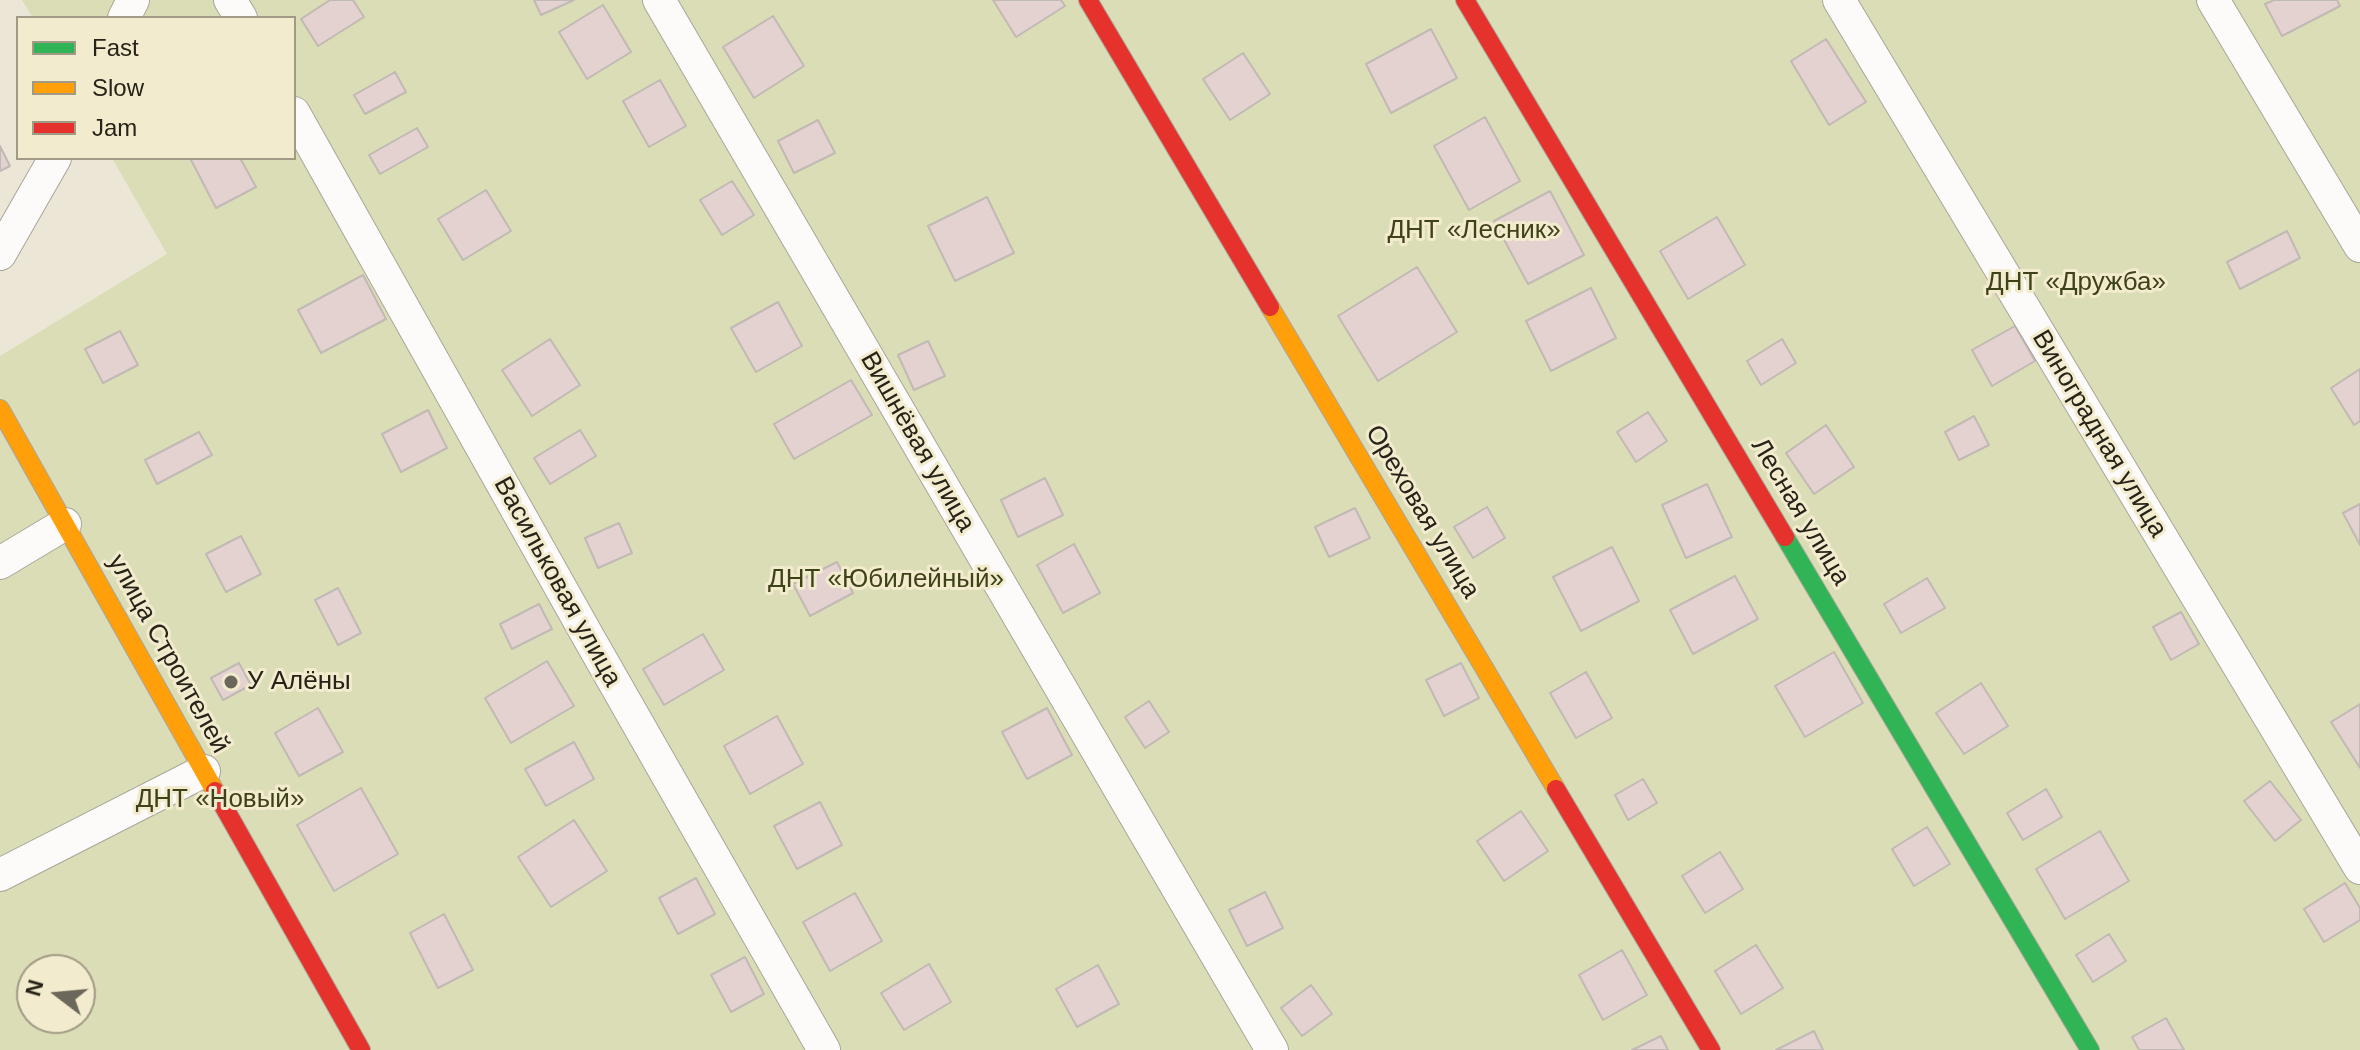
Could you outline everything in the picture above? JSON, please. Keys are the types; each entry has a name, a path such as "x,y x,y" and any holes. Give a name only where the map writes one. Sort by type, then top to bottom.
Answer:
{"street":[{"name":"Вишнёвая улица","path":"659,0 1272,1050"},
{"name":"Ореховая улица","path":"1088,0 1711,1050"},
{"name":"Лесная улица","path":"1465,0 2090,1050"},
{"name":"Виноградная улица","path":"1839,0 2360,868"},
{"path":"2213,0 2360,246"},
{"name":"Васильковая улица","path":"296,117 570,606 824,1050"},
{"path":"0,254 54,160"},
{"name":"улица Строителей","path":"0,409 361,1050"},
{"path":"0,563 65,524"},
{"path":"0,875 204,771"}],"green space":[{"path":"22,0 2360,0 2360,1050 0,1050 0,356 167,254 113,160 296,160 296,16 32,16"}],"building":[{"path":"330,0 353,0 364,17 318,46 301,19"},
{"path":"534,0 574,0 541,15"},
{"path":"993,0 1061,0 1065,6 1016,37"},
{"path":"2274,0 2337,0 2340,6 2282,36 2265,4"},
{"path":"603,5 631,52 587,79 559,32"},
{"path":"773,16 804,66 754,98 723,47"},
{"path":"1431,29 1457,78 1391,113 1366,64"},
{"path":"1826,39 1866,102 1829,125 1791,61"},
{"path":"1243,53 1270,94 1230,120 1203,79"},
{"path":"395,72 406,92 365,114 354,95"},
{"path":"660,80 686,126 649,147 623,101"},
{"path":"1485,117 1520,181 1469,210 1434,146"},
{"path":"818,120 835,153 794,173 778,141"},
{"path":"417,128 428,147 380,174 369,155"},
{"path":"0,146 10,166 0,171"},
{"path":"191,160 241,160 256,187 216,208"},
{"path":"732,181 754,215 722,235 700,200"},
{"path":"486,190 511,231 463,260 438,219"},
{"path":"1550,191 1584,255 1528,284 1494,221"},
{"path":"987,197 1014,253 955,281 928,226"},
{"path":"1717,217 1745,265 1688,299 1660,251"},
{"path":"2287,231 2300,258 2240,289 2227,262"},
{"path":"1417,267 1457,332 1378,381 1338,316"},
{"path":"363,275 386,319 321,353 298,310"},
{"path":"1591,288 1616,338 1551,371 1526,321"},
{"path":"778,302 802,346 756,372 731,328"},
{"path":"2015,326 2035,361 1992,386 1972,350"},
{"path":"120,331 138,365 103,383 85,349"},
{"path":"550,339 580,385 532,416 502,370"},
{"path":"1782,339 1796,363 1761,385 1747,361"},
{"path":"928,341 945,376 914,390 898,355"},
{"path":"2360,369 2360,421 2354,425 2331,388"},
{"path":"851,380 872,415 794,459 774,424"},
{"path":"428,410 447,448 401,472 382,434"},
{"path":"1648,412 1667,441 1636,462 1617,432"},
{"path":"1974,416 1989,445 1959,460 1945,432"},
{"path":"1826,425 1854,467 1814,494 1786,453"},
{"path":"580,430 596,456 550,484 534,458"},
{"path":"199,432 212,455 157,484 145,460"},
{"path":"1045,478 1063,515 1018,537 1001,500"},
{"path":"1707,484 1732,537 1686,558 1662,505"},
{"path":"2360,504 2360,545 2343,513"},
{"path":"1487,507 1505,538 1473,558 1454,527"},
{"path":"1355,508 1370,538 1329,557 1315,527"},
{"path":"619,523 632,553 598,568 585,538"},
{"path":"241,536 261,574 226,592 206,554"},
{"path":"1074,544 1100,593 1063,613 1037,565"},
{"path":"1612,547 1639,601 1581,631 1553,577"},
{"path":"837,562 853,593 810,616 793,584"},
{"path":"1735,576 1758,619 1693,654 1670,610"},
{"path":"1927,578 1945,608 1901,633 1884,604"},
{"path":"338,588 361,633 338,645 315,600"},
{"path":"539,604 552,629 512,649 500,624"},
{"path":"2181,612 2199,644 2171,660 2153,627"},
{"path":"703,634 724,670 664,705 643,669"},
{"path":"1834,652 1863,703 1805,737 1775,686"},
{"path":"547,661 574,706 511,743 485,698"},
{"name":"У Алёны","path":"239,663 251,685 223,700 211,678"},
{"path":"1461,663 1479,698 1444,716 1426,680"},
{"path":"1586,672 1612,718 1576,738 1550,693"},
{"path":"1981,683 2008,726 1964,754 1936,713"},
{"path":"1149,701 1169,732 1145,748 1125,717"},
{"path":"2360,704 2360,768 2331,722"},
{"path":"318,708 343,752 299,776 275,733"},
{"path":"1047,708 1072,755 1027,779 1002,732"},
{"path":"777,716 803,764 750,794 724,746"},
{"path":"574,742 594,779 546,806 525,769"},
{"path":"1643,779 1657,803 1628,820 1615,795"},
{"path":"2270,781 2301,820 2275,841 2244,801"},
{"path":"361,788 398,854 334,891 297,825"},
{"path":"2046,789 2062,817 2023,840 2007,813"},
{"path":"820,802 842,845 797,869 774,826"},
{"path":"1521,811 1548,851 1504,881 1477,841"},
{"path":"574,820 607,871 551,907 518,857"},
{"path":"1927,827 1950,864 1914,886 1892,849"},
{"path":"2100,831 2129,881 2065,919 2036,869"},
{"path":"1720,852 1743,889 1705,913 1682,876"},
{"path":"696,878 715,914 678,934 659,898"},
{"path":"2345,883 2360,908 2360,920 2324,942 2304,909"},
{"path":"1265,892 1283,928 1247,946 1229,910"},
{"path":"855,893 882,941 830,971 803,922"},
{"path":"444,914 473,970 438,988 410,933"},
{"path":"2109,934 2126,961 2093,982 2076,955"},
{"path":"1756,945 1783,988 1741,1014 1715,971"},
{"path":"1622,950 1647,995 1603,1020 1579,975"},
{"path":"745,957 764,994 731,1012 711,975"},
{"path":"929,964 951,1002 904,1030 881,993"},
{"path":"1098,965 1119,1004 1077,1027 1056,989"},
{"path":"1311,985 1332,1014 1302,1036 1281,1008"},
{"path":"2166,1018 2184,1050 2139,1050 2132,1037"},
{"path":"1814,1031 1823,1050 1776,1050"},
{"path":"1661,1036 1668,1050 1632,1050"}],"traffic: fast":[{"path":"1785,537 2090,1050"}],"traffic: slow":[{"path":"1270,307 1556,789"},
{"path":"0,409 215,791"}],"traffic: jam":[{"path":"1088,0 1270,307"},
{"path":"1465,0 1785,537"},
{"path":"1556,789 1711,1050"},
{"path":"215,791 361,1050"}],"place":[{"name":"У Алёны","path":"231,682"}],"park label":[{"name":"ДНТ «Лесник»","path":"1474,231"},
{"name":"ДНТ «Дружба»","path":"2076,283"},
{"name":"ДНТ «Юбилейный»","path":"886,580"},
{"name":"ДНТ «Новый»","path":"220,800"}]}
